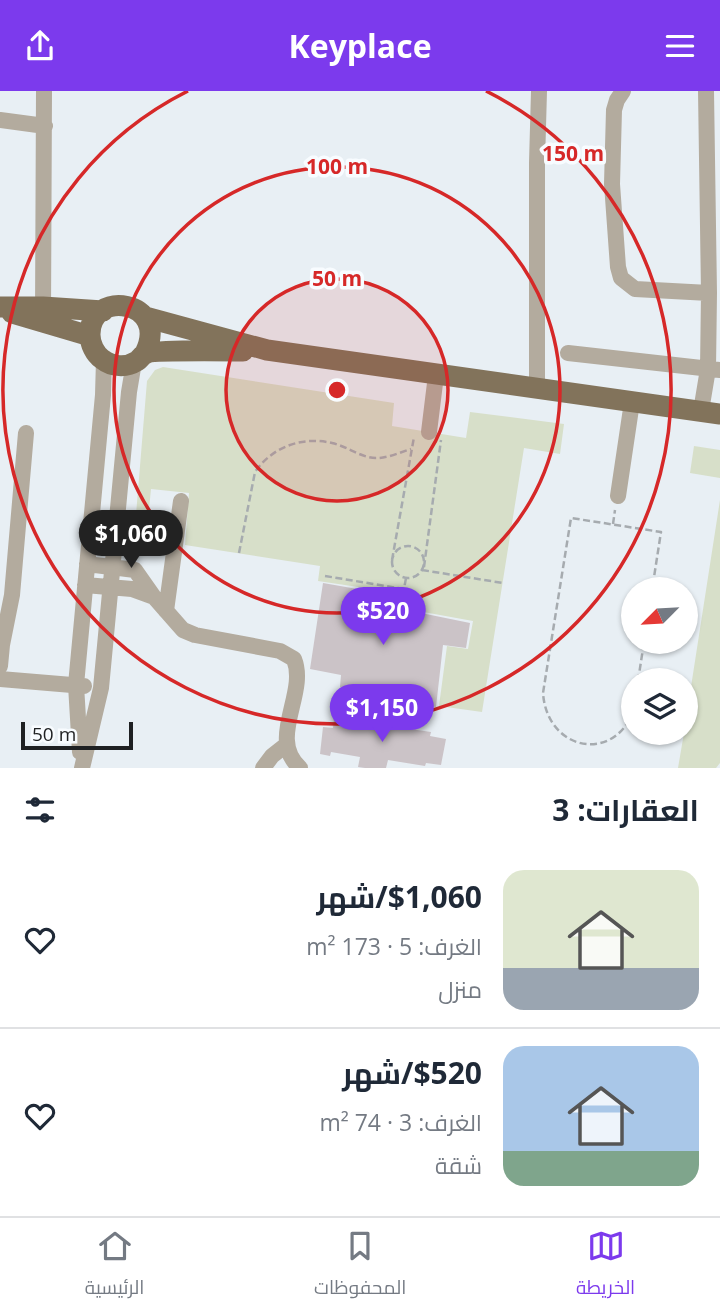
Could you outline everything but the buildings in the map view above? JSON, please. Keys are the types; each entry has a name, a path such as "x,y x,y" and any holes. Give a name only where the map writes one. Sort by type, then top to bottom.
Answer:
{"main road":[{"path":"267,350 140,358 120,366 104,360 93,349 90,337 92,326 103,311 112,306 123,305 137,310 145,317 267,350 710,413"},
{"path":"0,309 43,314 103,311"},
{"path":"43,314 90,337"},
{"path":"140,358 150,344 151,333 145,317"}],"street":[{"path":"43,314 44,91"},
{"path":"537,390 539,91"},
{"path":"623,91 614,110 612,184 621,278 635,289 712,303"},
{"path":"706,91 714,186 714,369 710,413"},
{"path":"0,120 45,127"},
{"path":"568,353 714,369"},
{"path":"81,768 101,688 129,392 140,358"},
{"path":"81,768 76,685 104,360"},
{"path":"428,436 436,375"},
{"path":"618,496 632,402"},
{"path":"0,666 12,595 26,433"},
{"path":"166,611 181,501"},
{"path":"87,564 135,570 183,630 195,635 281,650 294,659 297,674 286,745 300,768"},
{"path":"85,585 132,589 154,597"},
{"path":"0,679 101,688"},
{"path":"263,768 286,745"}],"path":[{"path":"428,436 442,441 423,568 418,575 406,578 395,571 392,561 411,449 413,437 428,436"},
{"path":"239,553 255,472 278,450 294,443 315,440 378,458 411,449"},
{"path":"621,731 596,744 582,744 558,731 549,720 544,707 543,693 571,518 661,532 654,577"},
{"path":"392,561 397,551 411,547 417,549 423,557 423,568"},
{"path":"423,568 503,583"},
{"path":"324,576 404,589 406,578"}],"green space":[{"path":"163,367 394,403 392,426 466,438 470,412 564,424 560,454 524,448 482,712 439,706 447,646 468,649 473,621 363,601 365,588 318,581 320,566 185,545 189,493 151,489 146,540 134,539 147,381 155,370"},
{"path":"694,446 720,450 720,478 690,473"},
{"path":"720,500 720,763 716,768 678,768 682,745 698,745 698,668 694,668"}]}
